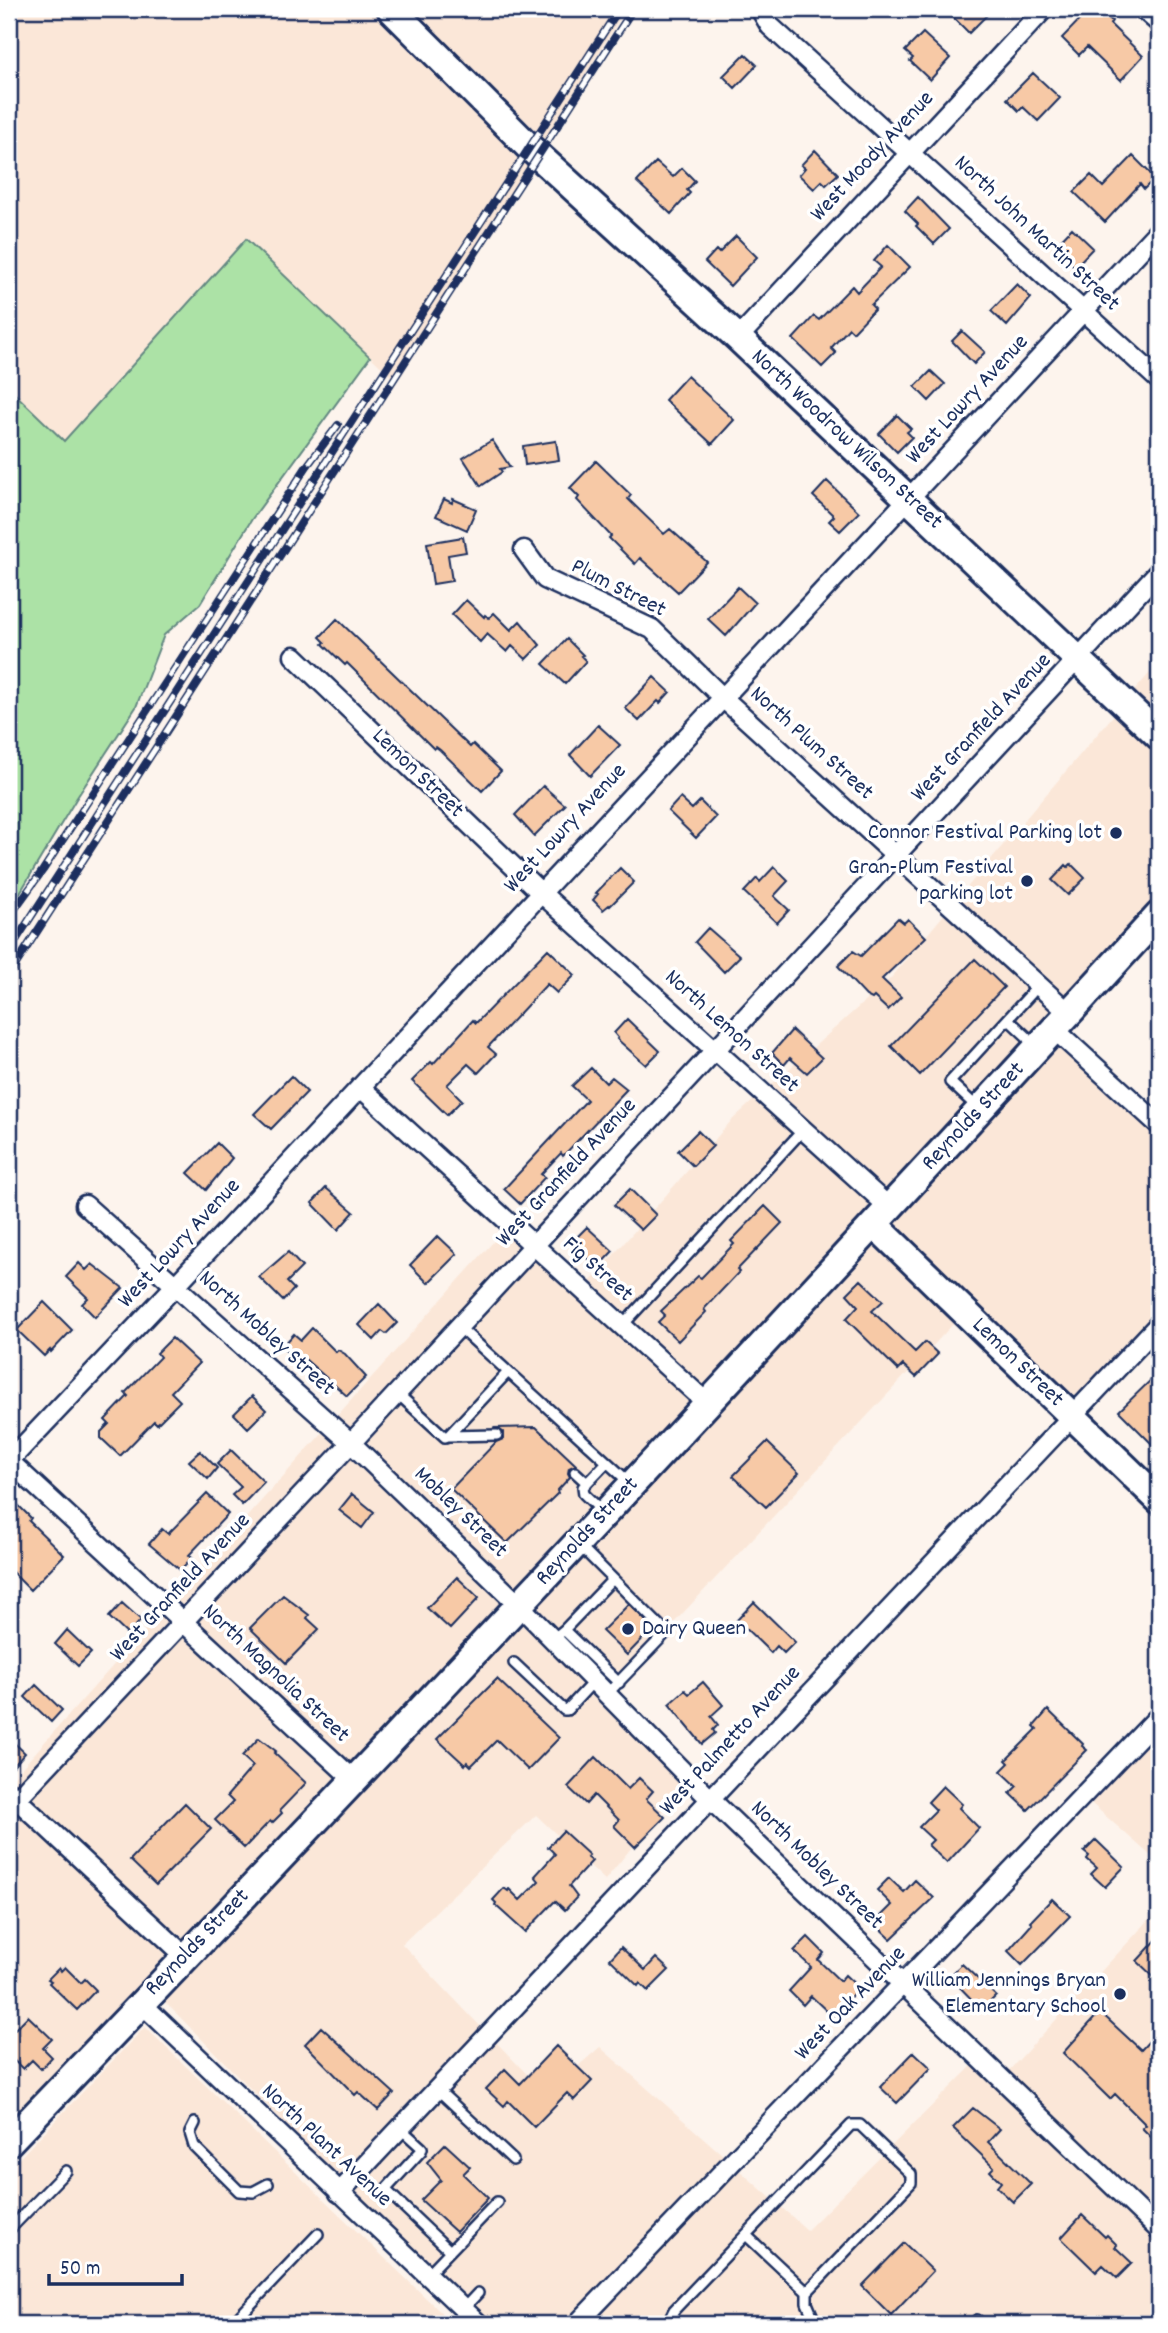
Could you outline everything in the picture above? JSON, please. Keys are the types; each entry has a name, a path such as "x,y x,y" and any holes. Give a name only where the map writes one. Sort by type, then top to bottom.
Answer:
{"main road":[{"name":"North Woodrow Wilson Street","path":"391,9 529,147 738,338 1159,736"},
{"name":"Reynolds Street","path":"9,2142 520,1606 883,1217 1159,915"},
{"name":"Lemon Street","path":"883,1217 1071,1415 1159,1500"}],"street":[{"name":"North John Martin Street","path":"760,9 771,26 1159,380"},
{"name":"West Moody Avenue","path":"738,338 1044,9"},
{"path":"1143,9 1159,23"},
{"name":"West Lowry Avenue","path":"9,1461 1159,230"},
{"name":"Plum Street","path":"524,550 545,579 652,629 723,698"},
{"name":"West Granfield Avenue","path":"11,1799 183,1622 351,1443 1159,571"},
{"name":"Lemon Street","path":"294,656 540,892"},
{"name":"North Plum Street","path":"723,698 897,855"},
{"path":"897,855 1039,985 1054,1030 1159,1125"},
{"name":"North Lemon Street","path":"540,892 803,1130 883,1217"},
{"name":"Fig Street","path":"360,1087 708,1404"},
{"name":"North Mobley Street","path":"85,1205 351,1443"},
{"name":"West Palmetto Avenue","path":"339,2193 1159,1324"},
{"name":"Mobley Street","path":"351,1443 520,1606 559,1635 594,1681 613,1688 622,1710"},
{"name":"North Magnolia Street","path":"9,1461 355,1780"},
{"name":"North Mobley Street","path":"622,1710 710,1799 1159,2230"},
{"name":"West Oak Avenue","path":"577,2324 1159,1716"},
{"path":"11,1799 185,1956"},
{"name":"North Plant Avenue","path":"141,2003 479,2324"}],"lane":[{"path":"981,1110 950,1082 1039,985"},
{"path":"1008,1019 1054,1030"},
{"path":"622,1326 803,1130"},
{"path":"458,1326 632,1485"},
{"path":"449,1436 508,1371"},
{"path":"397,1393 445,1437 496,1435"},
{"path":"605,1514 584,1494 583,1487 607,1462"},
{"path":"575,1472 587,1483"},
{"path":"577,1544 613,1579 627,1596 663,1629 664,1634 613,1688 559,1635 613,1579"},
{"path":"514,1663 564,1710 594,1681"},
{"path":"438,2089 513,2160"},
{"path":"195,2123 190,2133 194,2146 239,2191 253,2193 268,2185"},
{"path":"667,2324 674,2309 851,2125 860,2125 911,2174 911,2183 807,2292 807,2303 816,2324"},
{"path":"400,2128 422,2148 387,2191 450,2251"},
{"path":"9,2230 66,2171"},
{"path":"427,2275 497,2202"},
{"path":"232,2324 318,2235"},
{"path":"746,2235 807,2292"},
{"path":"463,2309 478,2293"}],"shaded area":[{"path":"9,9 378,9 531,161 392,377 246,239 64,441 9,388"},
{"path":"404,9 626,9 541,146"},
{"path":"1159,662 1159,723 1130,696"},
{"path":"1118,710 1159,748 1159,899 1068,999 958,898"},
{"path":"946,912 1056,1013 889,1194 769,1087 891,978"},
{"path":"1059,1040 1159,1135 1159,1306 1089,1390 1085,1386 1070,1402 889,1225"},
{"path":"755,1099 877,1208 707,1390 589,1283 732,1120"},
{"path":"503,1231 694,1404 519,1592 336,1417"},
{"path":"876,1239 956,1321 613,1688 534,1606"},
{"path":"324,1431 506,1605 353,1767 172,1600"},
{"path":"160,1613 340,1780 184,1942 10,1781"},
{"path":"521,1620 683,1785 605,1880 536,1815 402,1944 481,2027 339,2178 160,1997"},
{"path":"1159,1716 1159,1863 1083,1796"},
{"path":"9,1804 171,1956 9,2127"},
{"name":"William Jennings Bryan Elementary School","path":"1159,1909 1159,2230 1002,2078"},
{"path":"145,2027 453,2324 9,2324 9,2169"},
{"path":"496,2042 546,2094 600,2047 724,2156 563,2324 492,2324 354,2193"},
{"path":"974,2064 1159,2243 1159,2324 591,2324 739,2170 807,2230"}],"green space":[{"path":"246,239 370,357 252,519 200,604 164,635 136,707 76,799 9,911 9,388 64,441"}],"building":[{"path":"945,9 993,9 969,33"},
{"path":"1090,9 1097,15 1101,11 1112,21 1110,24 1143,56 1121,80 1087,47 1079,55 1062,38"},
{"path":"923,33 950,58 930,80 910,61 913,58 905,51"},
{"path":"745,54 757,65 735,88 723,76"},
{"path":"1033,73 1060,98 1038,121 1023,107 1019,111 1007,99"},
{"path":"815,150 838,174 826,185 822,181 814,189 799,175 805,168 801,165"},
{"path":"1133,156 1155,178 1144,189 1140,184 1105,222 1074,192 1091,175 1103,187"},
{"path":"656,162 673,177 682,168 695,181 687,190 690,193 671,214 637,182"},
{"path":"918,197 949,229 934,244 905,211"},
{"path":"1072,228 1093,248 1075,267 1054,247"},
{"path":"736,236 757,257 730,286 705,262 716,250 719,253"},
{"path":"888,245 910,267 871,305 875,309 853,332 849,328 831,348 836,353 822,367 793,339 814,316 819,320 852,286 857,292 881,267 874,261"},
{"path":"1017,284 1031,298 1007,326 991,311"},
{"path":"962,331 985,352 974,364 952,341"},
{"path":"931,371 945,384 929,401 915,387"},
{"path":"687,376 734,420 712,444 665,400"},
{"path":"897,415 911,429 907,432 912,437 897,452 879,434"},
{"path":"492,440 510,467 500,469 502,472 481,486 463,458"},
{"path":"556,441 559,460 525,465 523,446"},
{"path":"596,461 631,495 628,499 664,534 670,529 707,562 678,592 640,558 635,564 577,500 579,497 570,488"},
{"path":"827,481 859,512 840,531 829,521 834,516 813,496"},
{"path":"444,499 452,503 453,499 476,509 467,530 436,516"},
{"path":"463,537 466,552 448,555 452,581 433,584 427,543"},
{"path":"738,587 755,603 726,636 708,619"},
{"path":"466,600 484,617 485,615 489,618 494,613 511,630 520,621 540,645 526,659 512,646 507,652 487,634 480,642 452,615"},
{"path":"337,619 470,747 473,744 501,771 482,791 440,750 436,747 434,749 347,663 345,665 323,644 325,642 320,637"},
{"path":"567,639 586,661 565,684 543,664"},
{"path":"654,677 670,692 639,721 625,708"},
{"path":"598,725 620,745 590,776 570,755"},
{"path":"543,786 565,805 534,836 515,815"},
{"path":"680,798 692,809 700,801 716,817 696,838 668,811"},
{"path":"1071,864 1085,878 1068,895 1052,880 1066,865 1068,867"},
{"path":"774,867 788,881 774,896 789,910 777,923 744,892 757,878 760,882"},
{"path":"620,868 634,882 603,910 593,900 598,894 596,893"},
{"path":"898,918 904,923 908,919 926,937 882,979 901,997 888,1010 874,997 872,999 866,996 838,966 853,951 861,956"},
{"path":"708,928 740,956 724,972 695,942"},
{"path":"548,949 575,975 557,993 547,984 488,1047 496,1054 478,1073 468,1064 447,1085 462,1100 447,1115 412,1081 431,1062 433,1064 473,1020 476,1023"},
{"path":"975,959 1004,987 920,1075 891,1046"},
{"path":"627,1019 660,1051 646,1065 617,1039 614,1033"},
{"path":"792,1030 822,1058 807,1073 790,1058 784,1065 772,1053"},
{"path":"591,1068 606,1083 612,1077 627,1089 563,1156 561,1153 541,1174 545,1177 520,1204 504,1189 587,1100 572,1086"},
{"path":"291,1076 307,1092 271,1129 254,1114"},
{"path":"698,1131 713,1146 693,1166 678,1151"},
{"path":"217,1143 232,1158 206,1190 188,1173"},
{"path":"326,1188 354,1212 338,1230 312,1203"},
{"path":"630,1189 656,1215 641,1230 614,1205"},
{"path":"765,1206 782,1223 737,1270 739,1272 704,1309 706,1312 678,1341 658,1322 665,1315 661,1311 698,1276 701,1278 734,1244 731,1241"},
{"path":"587,1227 613,1251 597,1268 572,1242"},
{"path":"438,1236 457,1254 428,1283 410,1265"},
{"path":"288,1252 302,1267 287,1282 294,1289 283,1301 259,1277"},
{"path":"79,1263 86,1270 92,1264 123,1288 95,1317 82,1304 88,1298 66,1277"},
{"path":"861,1280 883,1301 872,1311 915,1352 925,1342 938,1354 916,1377 903,1365 898,1370 846,1319 858,1306 847,1294"},
{"path":"44,1302 72,1330 44,1356 17,1330"},
{"path":"379,1304 397,1323 386,1334 382,1331 374,1340 359,1325"},
{"path":"312,1328 336,1352 338,1350 345,1354 366,1377 347,1396 305,1359 300,1364 282,1347 294,1334 301,1340"},
{"path":"172,1338 199,1363 171,1392 180,1401 157,1424 154,1421 120,1456 101,1438 101,1432 109,1424 105,1420 128,1396 125,1393 160,1357 157,1353"},
{"path":"1159,1372 1159,1451 1119,1411"},
{"path":"252,1396 266,1410 248,1428 234,1414"},
{"path":"536,1427 576,1465 569,1468 570,1477 558,1493 507,1543 451,1489 496,1442 503,1439 503,1432 496,1428"},
{"path":"767,1442 799,1473 766,1507 733,1476"},
{"path":"231,1450 264,1482 242,1505 232,1495 241,1487 217,1464"},
{"path":"200,1451 217,1468 208,1479 189,1461"},
{"path":"207,1494 228,1514 189,1555 192,1558 180,1570 149,1544 162,1529 168,1534"},
{"path":"352,1494 374,1512 362,1528 339,1510"},
{"path":"9,1496 31,1518 29,1521 64,1555 30,1590 9,1569"},
{"path":"457,1577 479,1598 450,1629 427,1608"},
{"path":"283,1595 309,1615 307,1618 319,1629 286,1663 250,1628"},
{"path":"754,1602 795,1642 784,1653 777,1646 771,1653 737,1620"},
{"path":"122,1603 141,1620 128,1635 109,1617"},
{"name":"Dairy Queen","path":"629,1604 653,1628 627,1655 602,1631"},
{"path":"67,1630 91,1653 78,1666 55,1644"},
{"path":"497,1679 559,1738 528,1770 497,1740 471,1766 467,1762 465,1765 437,1739"},
{"path":"703,1682 723,1705 711,1716 718,1725 713,1730 715,1733 702,1744 669,1704 685,1690 689,1694"},
{"path":"36,1685 62,1710 51,1722 25,1697"},
{"path":"1048,1710 1087,1750 1028,1810 1010,1793 1017,1786 1001,1771 1009,1763 1006,1760 1037,1729 1034,1726"},
{"path":"9,1738 25,1753 9,1771"},
{"path":"259,1738 276,1751 274,1753 306,1783 280,1810 282,1813 272,1823 270,1821 244,1848 215,1820 233,1802 227,1796 253,1766 242,1756"},
{"path":"596,1757 628,1789 639,1778 653,1791 646,1799 665,1817 635,1847 614,1826 619,1820 594,1795 586,1804 568,1787"},
{"path":"943,1786 962,1804 959,1808 979,1828 947,1863 928,1845 933,1840 919,1827 936,1810 928,1802"},
{"path":"185,1803 211,1829 156,1885 130,1860"},
{"path":"563,1831 592,1861 569,1886 577,1897 565,1910 555,1901 525,1932 495,1905 493,1900 504,1888 508,1891 509,1889 520,1900 539,1881 535,1876 555,1854 548,1847"},
{"path":"1096,1840 1124,1867 1105,1887 1091,1874 1097,1868 1084,1852"},
{"path":"889,1878 904,1892 915,1880 934,1898 891,1939 874,1923 892,1905 877,1890"},
{"path":"1052,1899 1070,1916 1022,1965 1008,1951"},
{"path":"808,1937 824,1953 818,1960 840,1981 845,1975 859,1988 832,2016 811,1996 803,2005 789,1991 811,1967 794,1951"},
{"path":"1159,1937 1159,1982 1137,1961"},
{"path":"621,1947 645,1970 656,1958 669,1970 648,1991 640,1983 638,1986 610,1959"},
{"path":"962,1964 996,1996 982,2010 949,1976"},
{"path":"65,1967 81,1983 85,1979 96,1990 77,2010 49,1983 51,1981 48,1979 59,1968 61,1971"},
{"path":"1100,2012 1141,2050 1159,2030 1159,2145 1142,2128 1146,2125 1115,2094 1110,2099 1063,2053"},
{"path":"28,2016 52,2039 43,2048 52,2057 41,2069 32,2060 23,2069 9,2056 9,2023 15,2029"},
{"path":"321,2027 394,2093 378,2110 358,2092 355,2095 305,2044"},
{"path":"556,2046 592,2081 574,2100 567,2093 534,2127 508,2101 504,2106 486,2089 505,2069 520,2084"},
{"path":"914,2052 931,2068 897,2103 880,2087"},
{"path":"973,2108 1000,2129 988,2142 1031,2184 1013,2202 997,2187 1001,2182 990,2171 994,2167 953,2128"},
{"path":"445,2144 470,2167 463,2174 488,2198 456,2232 421,2200 441,2180 427,2162"},
{"path":"1082,2215 1105,2237 1107,2235 1132,2263 1117,2278 1103,2265 1096,2272 1061,2238"},
{"path":"904,2243 933,2271 891,2315 862,2286"}],"railway":[{"path":"9,951 619,9"},
{"path":"9,975 633,9"},
{"path":"9,917 43,870 307,466 338,425"}],"place":[{"name":"Connor Festival Parking lot","path":"1116,833"},
{"name":"Gran-Plum Festival parking lot","path":"1027,881"},
{"name":"Dairy Queen","path":"628,1629"},
{"name":"William Jennings Bryan Elementary School","path":"1120,1994"}]}
